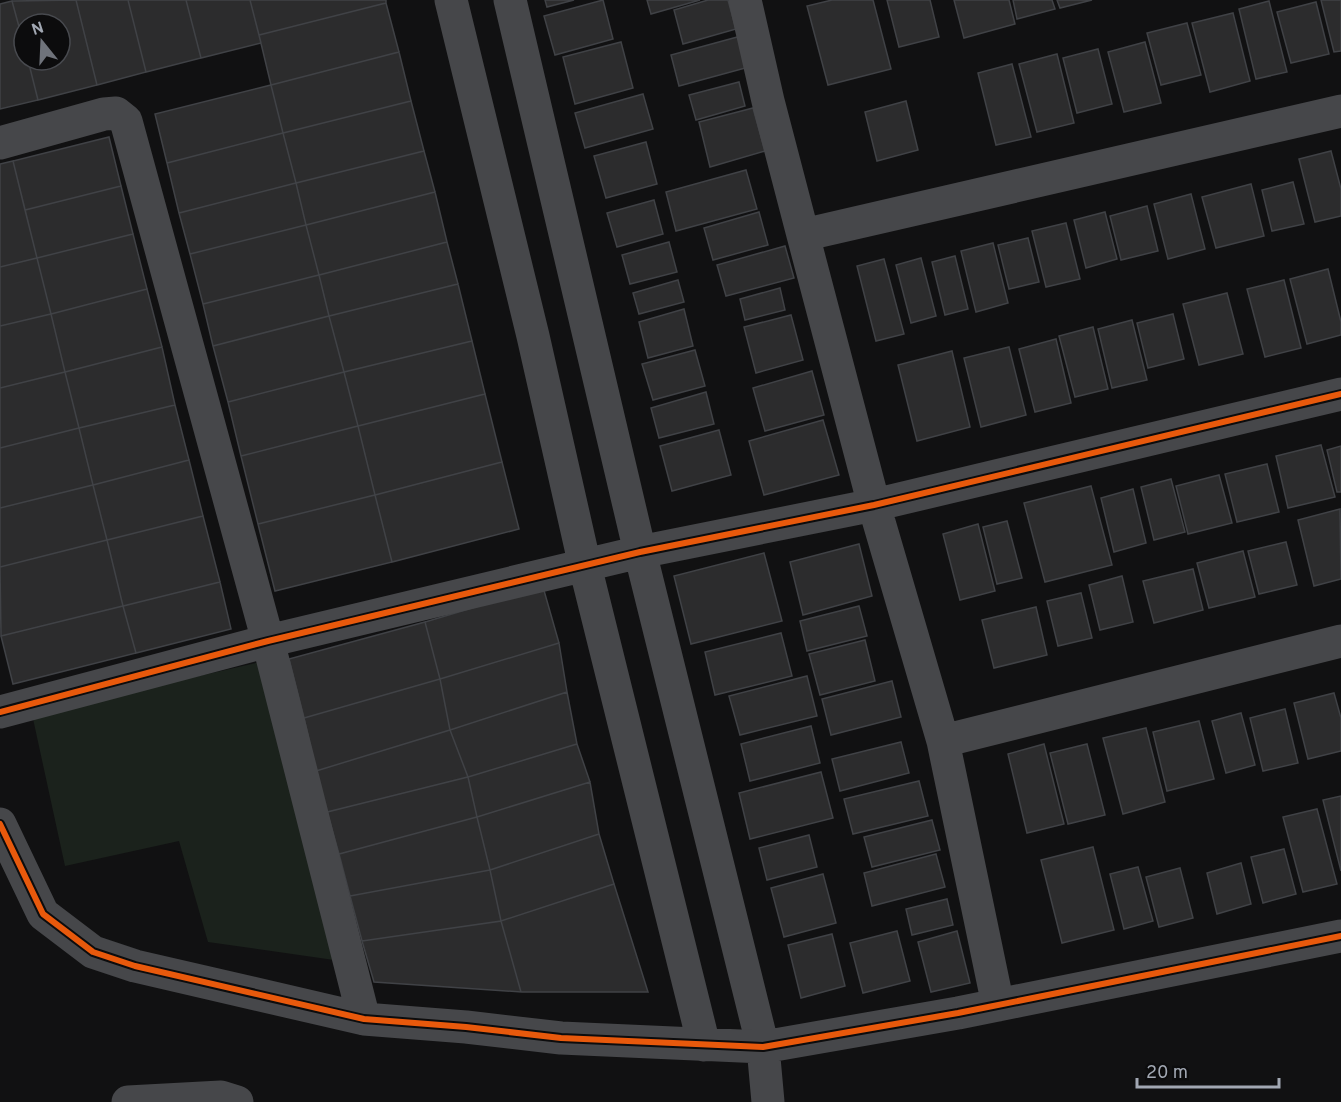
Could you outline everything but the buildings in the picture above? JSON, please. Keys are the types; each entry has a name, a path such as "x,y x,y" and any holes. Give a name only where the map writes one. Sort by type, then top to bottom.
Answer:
{"street":[{"path":"451,0 533,336 585,566 704,1045"},
{"path":"510,0 640,552 763,1052 768,1102"},
{"path":"745,0 768,101 874,505 943,741 998,1005"},
{"path":"803,235 1341,111"},
{"path":"0,143 104,114 116,113 126,121 268,641 364,1018"},
{"path":"0,712 268,641 640,552 874,505 1341,394"},
{"path":"943,741 1341,641"},
{"path":"0,824 43,914 93,952 135,966 364,1018 561,1038 704,1045 763,1052 1341,936"},
{"path":"128,1102 221,1097 237,1102"}],"shaded area":[{"path":"260,662 334,960 208,942 179,841 65,866 32,714"}],"cycle path":[{"path":"0,712 268,641 640,552 874,505 1341,394"},
{"path":"0,824 43,914 93,952 135,966 364,1019 466,1027 561,1038 763,1047 958,1013 1341,936"}]}
